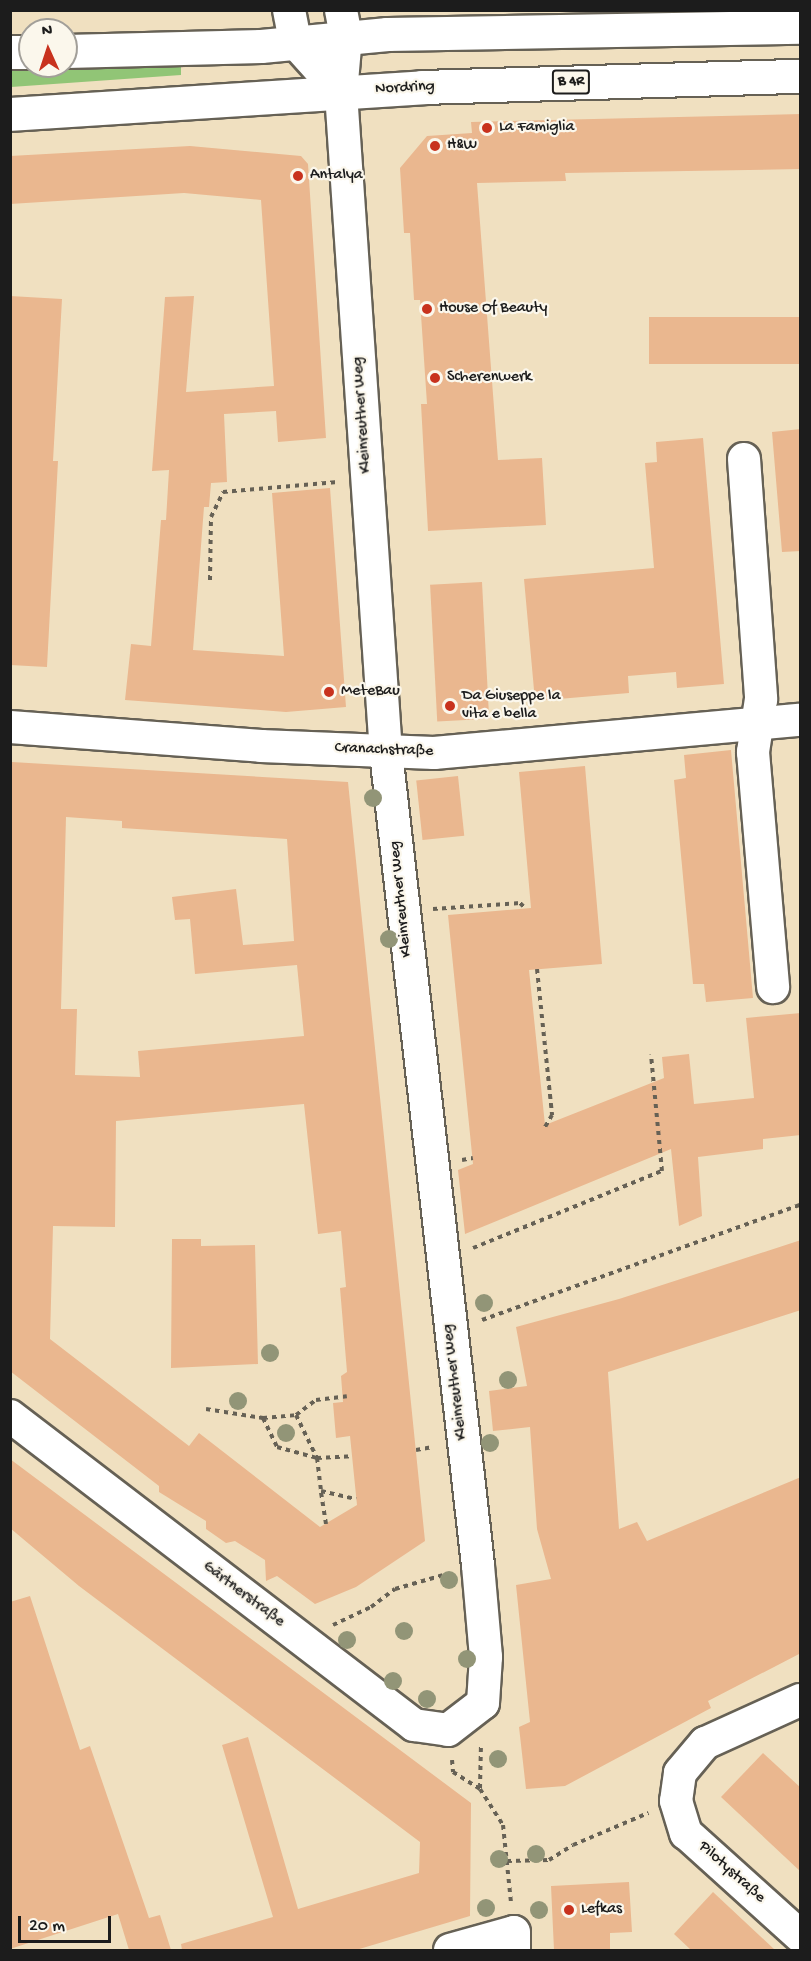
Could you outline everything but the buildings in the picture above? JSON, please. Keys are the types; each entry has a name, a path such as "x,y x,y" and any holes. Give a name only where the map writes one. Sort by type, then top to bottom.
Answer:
{"main road":[{"path":"78,51 295,42 344,23 801,27"},
{"name":"Nordring","path":"10,114 341,93 801,76"}],"street":[{"path":"289,10 295,42 341,93"},
{"name":"Kleinreuther Weg","path":"344,23 341,93 387,753 486,1657 483,1703 448,1730"},
{"path":"744,459 761,699 753,752 773,987"},
{"name":"Cranachstraße","path":"10,727 387,753 434,753 801,720"},
{"name":"Gärtnerstraße","path":"10,1416 414,1725 448,1730"},
{"path":"676,1801 680,1773 705,1743 801,1700"},
{"name":"Pilotystraße","path":"676,1801 686,1833 801,1936"},
{"path":"450,1950 514,1941"}],"path":[{"path":"210,580 211,517 223,492 368,480"},
{"path":"404,912 520,903 526,909"},
{"path":"537,969 552,1115 545,1127"},
{"path":"441,1260 662,1171 651,1055"},
{"path":"450,1331 801,1205"},
{"path":"207,1409 263,1418 296,1415 316,1400 347,1396"},
{"path":"296,1415 317,1458 326,1524"},
{"path":"263,1418 277,1447 317,1458 352,1456"},
{"path":"321,1491 356,1499"},
{"path":"317,1652 336,1622 371,1607 395,1589 477,1565"},
{"path":"448,1730 453,1772 480,1789 503,1825 509,1885"},
{"path":"507,1861 549,1860 573,1845 676,1801"}],"green space":[{"path":"181,63 181,75 11,87 11,68 18,68 18,78 78,78 78,66"}],"place":[{"name":"La Famiglia","path":"487,128"},
{"name":"H&W","path":"435,146"},
{"name":"Antalya","path":"298,176"},
{"name":"House Of Beauty","path":"427,309"},
{"name":"Scherenwerk","path":"435,378"},
{"name":"MeteBau","path":"329,692"},
{"name":"Da Giuseppe la vita e bella","path":"450,706"},
{"name":"Lefkas","path":"569,1910"}]}
